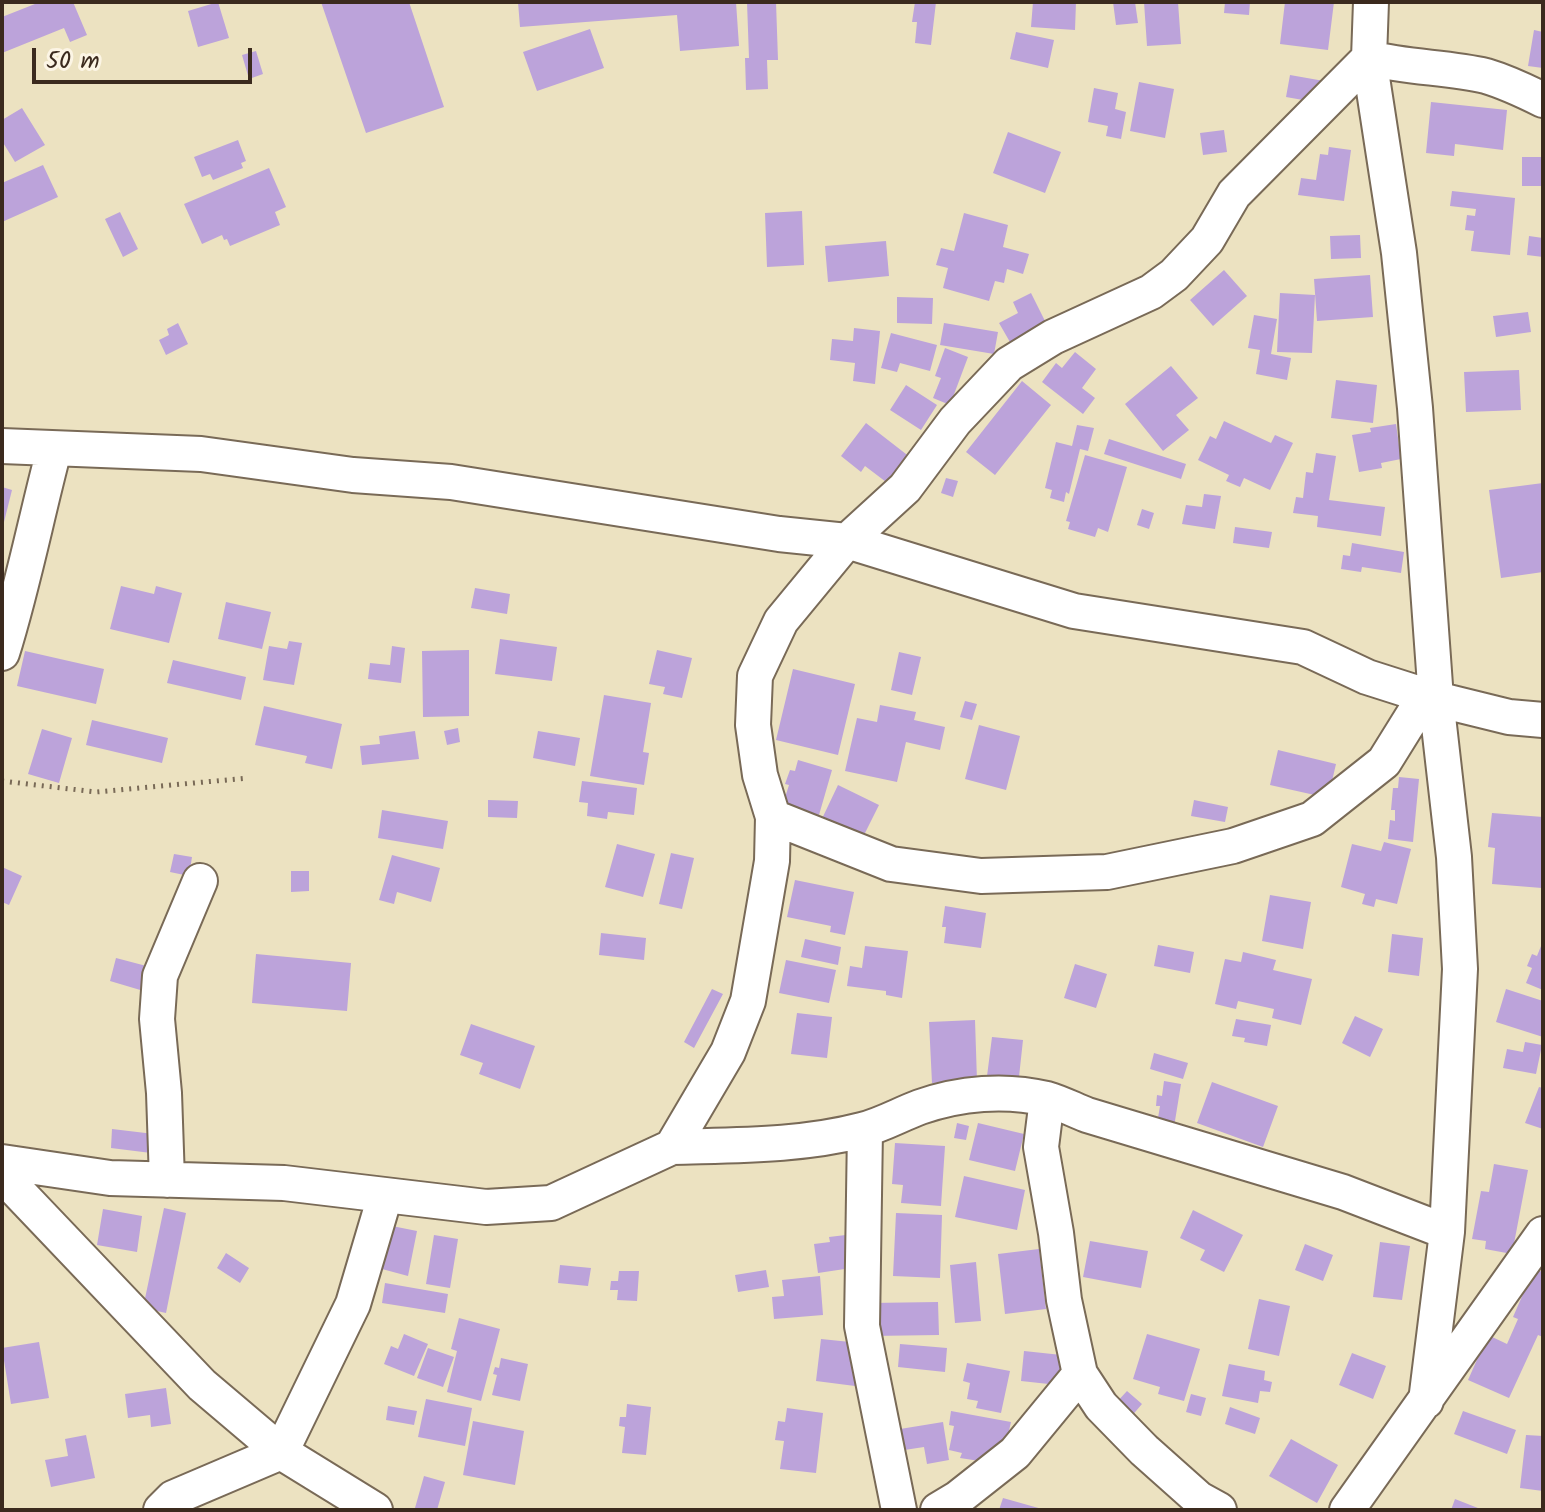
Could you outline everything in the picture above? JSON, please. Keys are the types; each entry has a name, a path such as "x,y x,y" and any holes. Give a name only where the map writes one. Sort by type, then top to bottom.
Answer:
{"street":[{"path":"1371,2 1369,58 1399,253 1415,408 1431,697 1454,857 1460,969 1447,1232 1426,1401"},
{"path":"1369,58 1484,76 1543,100"},
{"path":"672,1147 728,1052 748,1001 770,875 773,817 760,775 753,725 755,676 781,621 847,541 905,488 955,421 1009,364 1066,330 1151,292 1174,275 1207,240 1234,194 1369,58"},
{"path":"2,446 201,454 353,475 451,482 779,534 847,541 1074,611 1303,647 1367,677 1431,697 1509,717 1543,720"},
{"path":"2,653 22,589 54,450"},
{"path":"773,817 891,864 981,876 1107,872 1233,846 1312,819 1384,762 1431,697"},
{"path":"167,1180 157,1019 160,976 200,881"},
{"path":"2,1162 110,1178 284,1183 486,1207 551,1203 672,1147 759,1145 821,1138 865,1130 922,1106 972,1093 1047,1099 1087,1115 1343,1192 1447,1232"},
{"path":"1047,1099 1041,1147 1064,1300 1080,1374 1101,1406 1144,1450 1199,1499 1219,1510"},
{"path":"865,1130 862,1326 899,1510"},
{"path":"2,1175 202,1385 281,1452 375,1510"},
{"path":"161,1510 173,1498 281,1452 353,1304 385,1196"},
{"path":"1347,1510 1543,1234"},
{"path":"938,1510 1015,1453 1080,1374"}],"path":[{"path":"2,781 96,792 248,778"}],"building":[{"path":"40,2 73,2 87,35 70,42 64,28 2,53 2,17"},
{"path":"218,2 229,38 198,47 188,11"},
{"path":"321,2 409,2 444,107 366,133"},
{"path":"518,2 736,2 739,46 680,51 677,15 520,27"},
{"path":"747,2 776,2 778,60 767,60 768,89 746,90 745,58 749,58"},
{"path":"915,2 936,2 931,45 915,43 917,22 912,22"},
{"path":"1033,2 1076,2 1075,30 1031,27"},
{"path":"1113,2 1135,2 1138,23 1116,25"},
{"path":"1144,2 1178,2 1181,44 1147,46"},
{"path":"1225,2 1250,2 1249,15 1224,13"},
{"path":"1285,2 1334,2 1328,50 1280,44"},
{"path":"590,29 604,68 537,91 523,52"},
{"path":"1534,30 1543,32 1543,68 1528,66"},
{"path":"1016,32 1054,40 1048,68 1010,59"},
{"path":"256,51 263,74 249,79 242,55"},
{"path":"1290,75 1324,81 1320,103 1286,97"},
{"path":"1139,82 1174,89 1165,138 1130,131"},
{"path":"1094,88 1118,93 1115,109 1126,112 1121,139 1106,136 1108,126 1088,122"},
{"path":"1431,102 1507,110 1503,150 1455,144 1454,156 1426,153"},
{"path":"22,108 45,145 15,162 2,141 2,120"},
{"path":"1224,130 1227,152 1203,155 1200,133"},
{"path":"1008,132 1061,152 1045,193 993,173"},
{"path":"238,140 246,161 241,163 243,168 213,180 210,174 202,177 194,157"},
{"path":"1329,147 1351,150 1344,201 1298,195 1301,178 1316,180 1320,154 1328,155"},
{"path":"1522,157 1543,157 1543,186 1522,186"},
{"path":"43,165 58,197 2,222 2,183"},
{"path":"269,168 286,207 275,212 280,225 230,246 222,235 202,244 184,204"},
{"path":"1452,191 1515,198 1510,255 1471,251 1474,231 1465,230 1467,215 1475,216 1476,209 1450,206"},
{"path":"802,211 804,265 767,267 765,213"},
{"path":"120,212 138,249 123,257 105,219"},
{"path":"964,213 1008,225 1003,247 1029,254 1023,274 1007,269 1004,283 995,281 989,301 943,288 948,268 936,265 941,248 954,251"},
{"path":"1360,235 1361,258 1331,259 1330,236"},
{"path":"1529,236 1543,238 1543,257 1527,255"},
{"path":"886,241 889,276 828,282 825,246"},
{"path":"1224,270 1247,296 1213,326 1190,300"},
{"path":"1370,275 1373,317 1317,321 1314,279"},
{"path":"1031,293 1050,331 1014,349 999,323 1018,313 1013,302"},
{"path":"1280,293 1315,295 1312,353 1277,352"},
{"path":"897,297 933,298 932,324 897,323"},
{"path":"1528,312 1531,332 1496,337 1493,316"},
{"path":"1254,315 1277,319 1271,354 1291,358 1287,380 1256,374 1260,350 1248,348"},
{"path":"178,323 188,344 166,355 159,340 169,335 167,329"},
{"path":"944,323 998,332 994,354 940,345"},
{"path":"854,328 880,331 875,384 853,381 855,363 830,360 832,339 853,341"},
{"path":"891,333 937,345 930,371 900,363 897,372 881,368"},
{"path":"945,348 968,357 950,405 933,398 941,378 935,376"},
{"path":"1075,352 1096,369 1082,388 1095,398 1083,414 1042,382 1056,363 1062,368"},
{"path":"1171,366 1198,398 1176,415 1189,430 1163,451 1125,404"},
{"path":"1519,370 1521,410 1466,412 1464,372"},
{"path":"1336,380 1377,385 1373,423 1331,418"},
{"path":"1022,381 1051,405 995,475 966,452"},
{"path":"906,385 937,405 921,430 890,410"},
{"path":"1224,421 1271,443 1275,435 1293,443 1270,490 1244,478 1240,487 1226,481 1229,475 1198,460 1210,436 1216,439"},
{"path":"866,423 915,461 894,488 865,466 861,472 841,456"},
{"path":"1396,424 1401,459 1381,463 1382,468 1359,472 1352,435 1371,432 1370,428"},
{"path":"1077,425 1094,428 1088,451 1080,449 1069,494 1066,492 1064,502 1050,498 1052,490 1045,488 1056,442 1072,446"},
{"path":"1109,439 1186,464 1181,479 1104,454"},
{"path":"1316,453 1336,456 1329,500 1385,507 1381,536 1317,527 1318,516 1293,513 1296,497 1303,498 1306,472 1313,473"},
{"path":"1085,455 1127,467 1108,532 1098,528 1095,537 1068,529 1070,522 1066,521"},
{"path":"946,478 958,481 953,497 941,493"},
{"path":"1543,483 1543,572 1501,578 1489,490"},
{"path":"2,487 12,490 3,526 2,526"},
{"path":"1204,494 1221,496 1215,529 1182,524 1186,505 1202,507"},
{"path":"1142,509 1154,513 1149,529 1137,525"},
{"path":"1235,527 1272,532 1269,548 1233,543"},
{"path":"1352,543 1404,552 1401,573 1362,567 1361,572 1341,569 1343,555 1350,556"},
{"path":"121,586 154,594 156,586 182,593 169,643 110,629"},
{"path":"475,588 510,594 507,614 471,608"},
{"path":"226,602 271,612 262,649 218,639"},
{"path":"500,639 557,647 552,681 495,674"},
{"path":"289,641 302,643 294,685 263,680 269,646 287,649"},
{"path":"392,646 405,648 401,683 368,679 370,663 390,665"},
{"path":"469,650 469,716 423,717 422,651"},
{"path":"657,650 692,658 682,698 663,694 665,687 649,684"},
{"path":"25,651 104,669 96,704 17,686"},
{"path":"899,652 921,657 912,695 891,690"},
{"path":"173,660 246,677 241,700 167,683"},
{"path":"793,669 855,684 838,755 776,740"},
{"path":"604,695 651,703 643,752 649,753 644,785 590,776"},
{"path":"965,701 977,704 972,720 960,717"},
{"path":"880,705 916,712 914,720 945,727 940,750 906,742 897,782 845,771 857,718 877,722"},
{"path":"264,706 342,724 332,769 305,763 307,756 255,745"},
{"path":"92,720 168,738 162,763 86,745"},
{"path":"979,725 1020,736 1006,790 965,779"},
{"path":"458,728 460,742 447,745 444,731"},
{"path":"42,729 72,738 59,783 28,774"},
{"path":"415,731 419,759 362,765 360,746 380,744 379,736"},
{"path":"538,731 580,738 575,766 533,758"},
{"path":"1278,750 1336,764 1328,798 1270,785"},
{"path":"798,760 832,770 819,815 783,804 789,785 785,784 790,770 795,771"},
{"path":"1399,777 1419,779 1413,842 1388,839 1390,820 1395,821 1395,810 1391,810 1393,788 1398,788"},
{"path":"582,781 637,788 634,815 608,812 607,819 587,816 588,803 579,802"},
{"path":"838,785 879,805 863,837 819,825"},
{"path":"488,800 518,801 517,818 488,817"},
{"path":"1194,800 1228,807 1225,822 1191,816"},
{"path":"382,810 448,821 443,849 378,838"},
{"path":"1492,813 1543,817 1542,888 1492,884 1495,848 1488,847"},
{"path":"1384,842 1411,849 1397,904 1376,899 1374,907 1362,904 1365,894 1341,887 1352,844 1381,851"},
{"path":"617,844 655,854 643,897 605,887"},
{"path":"671,853 694,858 682,909 659,904"},
{"path":"174,854 192,857 189,876 170,872"},
{"path":"392,855 440,868 431,902 397,892 394,904 379,900"},
{"path":"2,867 22,876 9,905 2,902"},
{"path":"291,871 309,871 309,891 291,892"},
{"path":"795,880 854,892 845,935 830,932 831,926 787,917"},
{"path":"1270,895 1311,902 1303,949 1262,941"},
{"path":"945,906 986,913 981,948 944,943 946,927 942,927"},
{"path":"601,933 646,938 644,960 599,955"},
{"path":"1392,934 1423,938 1419,976 1388,972"},
{"path":"805,939 841,947 838,965 801,957"},
{"path":"1543,941 1543,990 1526,983 1532,968 1527,966 1532,954 1537,956"},
{"path":"1158,945 1194,952 1190,973 1154,966"},
{"path":"865,946 908,951 902,998 886,995 886,991 847,986 850,966 862,968"},
{"path":"1243,952 1276,960 1273,970 1312,979 1301,1025 1272,1018 1274,1009 1238,1001 1236,1009 1215,1004 1225,959 1241,962"},
{"path":"256,954 351,963 347,1011 252,1003"},
{"path":"116,958 154,968 147,992 110,981"},
{"path":"786,960 836,970 829,1003 779,993"},
{"path":"1075,964 1107,974 1096,1008 1064,998"},
{"path":"712,989 723,994 694,1048 684,1042"},
{"path":"1506,989 1543,1001 1543,1037 1496,1022"},
{"path":"797,1013 832,1017 827,1058 791,1054"},
{"path":"1355,1016 1383,1029 1370,1057 1342,1043"},
{"path":"1236,1019 1271,1025 1267,1046 1244,1042 1245,1038 1232,1036"},
{"path":"975,1020 977,1081 932,1083 929,1022"},
{"path":"471,1024 535,1046 520,1089 479,1074 483,1063 460,1055"},
{"path":"992,1037 1023,1040 1018,1086 986,1084"},
{"path":"1525,1042 1542,1045 1536,1074 1503,1068 1507,1049 1523,1052"},
{"path":"1154,1053 1188,1063 1183,1079 1150,1069"},
{"path":"1164,1081 1181,1084 1174,1127 1157,1124 1160,1106 1156,1106 1157,1095 1162,1096"},
{"path":"1212,1082 1278,1106 1263,1147 1197,1123"},
{"path":"1539,1087 1543,1088 1543,1129 1525,1123"},
{"path":"957,1123 969,1126 966,1140 954,1138"},
{"path":"978,1123 1024,1134 1015,1171 969,1160"},
{"path":"112,1129 154,1134 151,1153 111,1148"},
{"path":"895,1143 945,1146 941,1206 901,1203 903,1185 892,1184"},
{"path":"1494,1164 1528,1170 1512,1254 1485,1249 1486,1241 1472,1239 1481,1191 1489,1192"},
{"path":"964,1176 1025,1190 1017,1230 955,1217"},
{"path":"164,1208 186,1213 166,1313 143,1308"},
{"path":"103,1209 142,1216 137,1252 97,1245"},
{"path":"1193,1210 1243,1235 1224,1272 1200,1260 1205,1250 1180,1238"},
{"path":"896,1213 942,1215 940,1278 893,1276"},
{"path":"392,1226 417,1231 408,1276 382,1269"},
{"path":"854,1234 858,1267 818,1273 814,1244 830,1242 829,1237"},
{"path":"434,1235 458,1239 450,1288 426,1284"},
{"path":"1090,1241 1148,1251 1141,1288 1083,1277"},
{"path":"1380,1242 1410,1246 1402,1300 1373,1297"},
{"path":"1305,1244 1333,1255 1323,1281 1295,1270"},
{"path":"1039,1249 1046,1309 1005,1314 998,1254"},
{"path":"226,1253 249,1268 240,1283 217,1268"},
{"path":"976,1262 981,1321 955,1323 950,1265"},
{"path":"560,1265 591,1268 588,1286 558,1283"},
{"path":"1534,1269 1543,1272 1543,1337 1538,1335 1509,1398 1468,1380 1488,1335 1507,1344 1518,1319 1513,1317"},
{"path":"766,1270 769,1287 738,1292 735,1275"},
{"path":"619,1271 639,1271 637,1301 617,1300 618,1290 610,1290 611,1281 618,1281"},
{"path":"820,1276 823,1315 774,1319 772,1297 784,1296 782,1280"},
{"path":"385,1283 448,1294 445,1313 382,1303"},
{"path":"1259,1299 1290,1306 1279,1356 1248,1349"},
{"path":"938,1302 939,1335 871,1336 870,1303"},
{"path":"459,1318 500,1329 481,1401 447,1392 457,1351 451,1349"},
{"path":"404,1334 428,1344 414,1376 384,1364 391,1346 398,1349"},
{"path":"1147,1334 1200,1349 1184,1401 1158,1394 1160,1387 1133,1379"},
{"path":"821,1339 860,1343 855,1386 816,1381"},
{"path":"39,1342 49,1398 11,1404 2,1348"},
{"path":"900,1344 947,1348 945,1372 898,1367"},
{"path":"428,1348 454,1357 443,1387 417,1378"},
{"path":"1024,1351 1071,1356 1067,1386 1021,1381"},
{"path":"1352,1353 1386,1366 1373,1399 1339,1385"},
{"path":"501,1358 528,1364 520,1401 492,1395 497,1375 493,1374 495,1367 499,1368"},
{"path":"967,1363 1010,1371 1001,1413 976,1408 978,1401 967,1399 970,1383 963,1381"},
{"path":"1229,1364 1265,1371 1264,1380 1272,1382 1270,1392 1260,1391 1258,1403 1222,1396"},
{"path":"166,1388 171,1424 151,1427 150,1415 128,1418 125,1394"},
{"path":"1127,1391 1142,1404 1130,1418 1115,1404"},
{"path":"1191,1394 1206,1398 1201,1416 1186,1412"},
{"path":"426,1399 472,1408 465,1446 418,1437"},
{"path":"627,1404 651,1407 646,1455 622,1453 625,1427 619,1426 620,1417 626,1417"},
{"path":"388,1406 417,1411 414,1425 386,1420"},
{"path":"1230,1407 1260,1418 1255,1434 1225,1424"},
{"path":"787,1408 823,1413 816,1473 780,1469 784,1441 775,1440 778,1421 785,1422"},
{"path":"951,1411 1011,1422 1004,1453 989,1450 986,1462 960,1458 962,1453 949,1450 954,1426 949,1425"},
{"path":"1463,1411 1516,1430 1507,1454 1454,1434"},
{"path":"473,1421 524,1431 515,1485 463,1475"},
{"path":"943,1422 949,1460 927,1464 924,1447 898,1451 894,1430"},
{"path":"86,1435 95,1478 51,1487 45,1460 68,1456 65,1439"},
{"path":"1526,1435 1543,1436 1543,1491 1520,1488"},
{"path":"1291,1439 1338,1465 1317,1503 1269,1476"},
{"path":"424,1476 445,1482 437,1510 415,1508"},
{"path":"1003,1498 1042,1509 1042,1510 999,1510"},
{"path":"1455,1499 1483,1510 1451,1510"}]}
